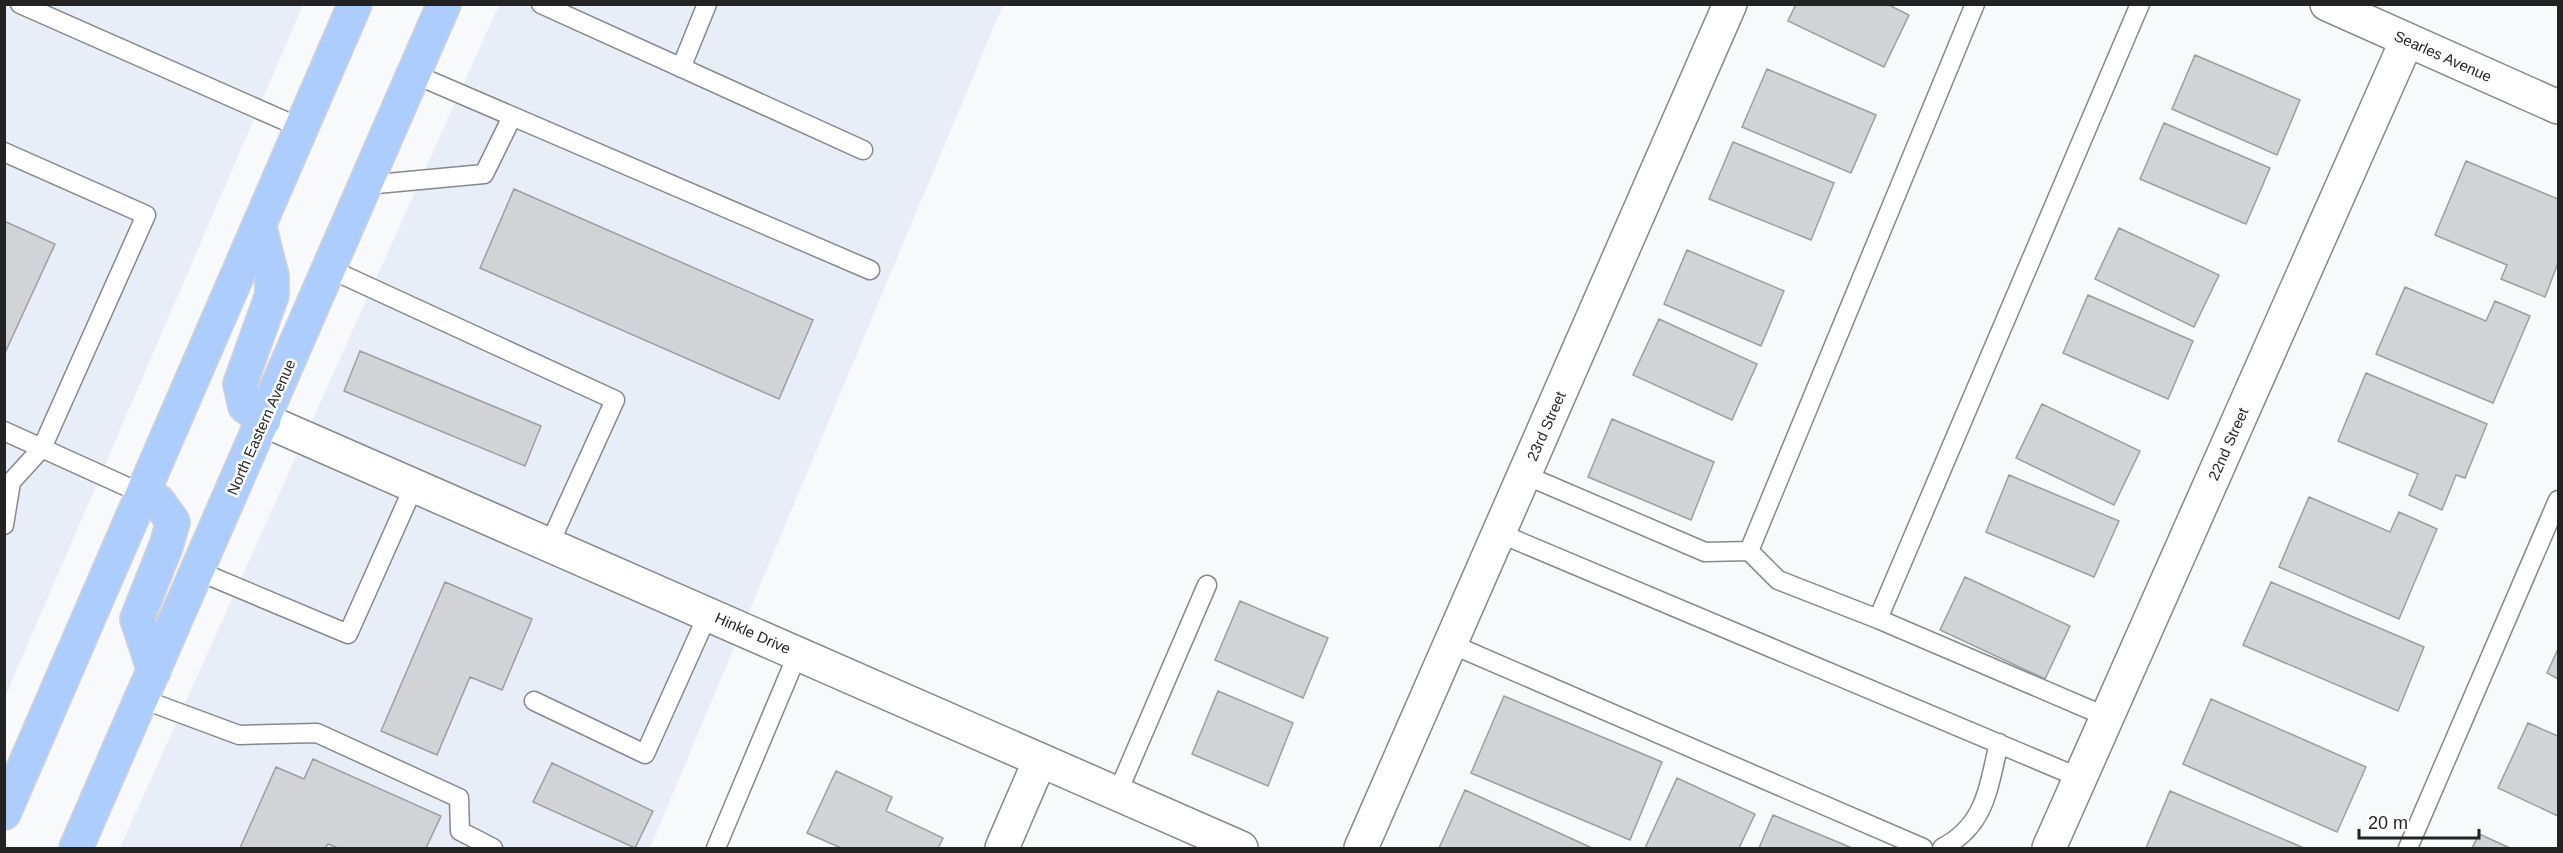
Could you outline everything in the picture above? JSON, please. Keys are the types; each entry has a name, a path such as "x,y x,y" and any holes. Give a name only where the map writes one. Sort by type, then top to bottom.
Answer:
{"main road":[{"path":"5,812 355,4"},
{"name":"North Eastern Avenue","path":"76,849 444,4"},
{"path":"259,225 272,276 272,295 240,384 245,406 264,420"},
{"path":"143,494 158,501 173,522 137,620 148,685"}],"street":[{"name":"23rd Street","path":"1362,849 1730,4"},
{"name":"Searles Avenue","path":"2327,4 2559,107"},
{"name":"22nd Street","path":"2049,849 2407,40"},
{"name":"Hinkle Drive","path":"264,420 1241,849"},
{"path":"1002,849 1040,760"}],"lane":[{"path":"20,4 301,128"},
{"path":"541,4 863,150"},
{"path":"681,68 707,4"},
{"path":"1749,551 1975,4"},
{"path":"1878,619 2140,4"},
{"path":"414,74 870,270"},
{"path":"366,185 484,174 512,117"},
{"path":"4,152 146,215 42,448 11,482 4,525"},
{"path":"330,269 615,400 549,545"},
{"path":"4,431 143,494"},
{"path":"1525,475 1705,552 1749,551 1778,580 1878,619 2107,717"},
{"path":"198,571 348,634 414,486"},
{"path":"2408,849 2559,500"},
{"path":"1499,533 2080,778"},
{"path":"1117,794 1207,585"},
{"path":"534,701 645,754 708,614"},
{"path":"1451,644 1923,849"},
{"path":"716,849 798,653"},
{"path":"148,685 239,735 316,733 459,798 460,831 493,849"},
{"path":"1942,849 1960,838 1976,819 1988,791 2000,743"}],"shaded area":[{"path":"5,5 303,5 5,697"},
{"path":"499,5 1003,5 650,848 120,848"}],"building":[{"path":"1796,4 1887,4 1909,15 1884,67 1788,21"},
{"path":"2195,55 2300,100 2277,155 2172,109"},
{"path":"1767,69 1876,115 1851,173 1742,127"},
{"path":"2164,123 2270,168 2246,224 2140,179"},
{"path":"1733,142 1834,183 1811,240 1709,199"},
{"path":"2466,161 2558,199 2558,263 2545,297 2501,279 2507,265 2435,235"},
{"path":"514,189 813,320 779,399 480,268"},
{"path":"4,221 55,244 4,355"},
{"path":"2119,228 2219,275 2194,327 2095,279"},
{"path":"1687,250 1784,291 1761,346 1664,304"},
{"path":"2405,287 2486,321 2495,301 2530,316 2493,403 2376,354"},
{"path":"2088,295 2193,341 2168,399 2063,353"},
{"path":"1659,319 1757,364 1732,420 1633,375"},
{"path":"360,351 541,426 525,466 344,391"},
{"path":"2366,373 2487,424 2465,478 2456,475 2442,510 2409,495 2418,474 2338,441"},
{"path":"2042,404 2140,451 2114,505 2016,458"},
{"path":"1612,419 1714,462 1691,520 1588,477"},
{"path":"2009,475 2119,521 2094,577 1986,532"},
{"path":"2309,497 2390,532 2399,512 2437,529 2399,619 2279,567"},
{"path":"1965,577 2070,626 2045,679 1940,630"},
{"path":"445,582 532,619 502,690 470,677 437,755 381,731"},
{"path":"2271,582 2424,647 2398,711 2243,645"},
{"path":"1240,601 1328,638 1303,698 1215,660"},
{"path":"2558,649 2558,679 2547,673"},
{"path":"1218,691 1293,723 1268,786 1192,754"},
{"path":"1504,696 1662,762 1630,840 1471,773"},
{"path":"2211,699 2366,767 2337,832 2183,764"},
{"path":"2528,723 2558,736 2558,816 2498,788"},
{"path":"313,759 441,816 426,848 338,848 328,844 325,848 240,848 276,767 304,779"},
{"path":"552,763 653,811 635,848 533,802"},
{"path":"836,771 892,797 886,811 943,838 938,848 841,848 807,833"},
{"path":"1677,778 1755,814 1739,848 1645,848"},
{"path":"1465,790 1592,848 1439,848"},
{"path":"2170,791 2304,848 2146,848"},
{"path":"1773,815 1852,848 1759,848"},
{"path":"2479,834 2510,848 2472,848"}]}
